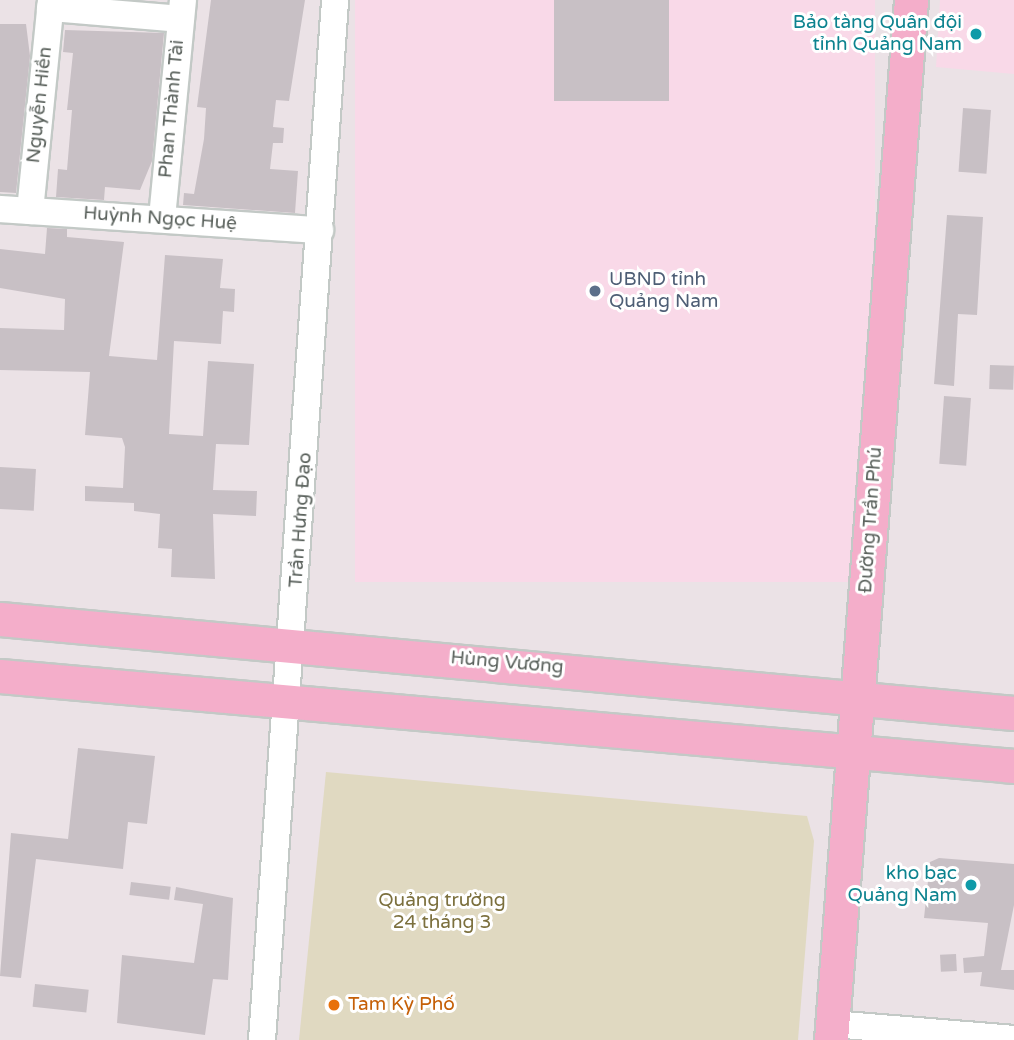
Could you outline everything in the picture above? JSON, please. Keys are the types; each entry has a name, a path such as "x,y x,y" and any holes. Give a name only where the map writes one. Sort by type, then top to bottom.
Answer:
{"main road":[{"name":"Đường Trần Phú","path":"831,1032 911,0"},
{"name":"Hùng Vương","path":"0,619 857,694 1014,712"},
{"path":"0,676 1014,766"}],"street":[{"name":"Trần Hưng Đạo","path":"262,1040 289,701 335,0"},
{"path":"50,4 182,9"},
{"name":"Nguyễn Hiền","path":"30,211 50,4"},
{"name":"Phan Thành Tài","path":"162,218 182,9"},
{"name":"Huỳnh Ngọc Huệ","path":"0,209 320,230"},
{"path":"831,1032 1013,1039"}],"shaded area":[{"name":"UBND tỉnh Quảng Nam","path":"355,0 875,0 875,582 355,582"},
{"name":"Bảo tàng Quân đội tỉnh Quảng Nam","path":"940,0 1014,0 1014,74 936,67"}],"green space":[{"name":"Quảng trường 24 tháng 3","path":"326,772 807,816 814,841 798,1040 299,1040"}],"building":[{"path":"211,0 305,0 289,101 276,100 273,127 284,128 283,143 273,143 270,169 298,171 295,213 183,205 184,193 194,194 204,139 206,108 197,107"},
{"path":"554,0 669,0 669,101 554,101"},
{"path":"0,24 26,24 30,56 16,193 0,192"},
{"path":"65,30 164,33 152,161 140,190 105,187 104,200 56,197 58,169 67,170 72,110 67,110 73,53 63,52"},
{"path":"963,108 991,110 986,174 959,172"},
{"path":"947,215 983,217 977,315 958,314 954,386 934,384"},
{"path":"47,228 67,229 67,237 124,242 109,356 157,360 165,255 223,259 220,288 235,289 234,312 223,311 221,344 174,341 169,434 203,436 208,361 254,364 249,445 216,444 213,490 257,491 256,516 213,514 215,579 171,577 172,549 158,548 160,514 134,511 134,503 85,501 85,486 123,488 125,447 122,438 85,435 90,372 0,370 0,328 64,330 65,299 0,288 0,249 45,254"},
{"path":"990,365 1014,366 1013,390 989,389"},
{"path":"944,396 971,398 966,466 939,464"},
{"path":"0,467 36,469 34,511 0,509"},
{"path":"78,748 155,756 147,824 128,822 123,869 36,859 21,978 0,976 11,833 68,839"},
{"name":"kho bạc Quảng Nam","path":"939,858 1014,864 1014,905 1001,970 1014,970 1014,990 980,986 982,972 964,973 963,958 984,956 988,923 924,918 930,862"},
{"path":"131,882 171,887 169,900 129,895"},
{"path":"176,887 233,898 228,980 213,979 205,1035 117,1023 122,955 194,963 203,904 174,900"},
{"path":"956,954 957,971 941,972 940,955"},
{"path":"35,984 89,990 86,1013 33,1007"}],"place":[{"name":"Bảo tàng Quân đội tỉnh Quảng Nam","path":"976,34"},
{"name":"UBND tỉnh Quảng Nam","path":"595,291"},
{"name":"kho bạc Quảng Nam","path":"971,885"},
{"name":"Tam Kỳ Phố","path":"334,1005"}]}
